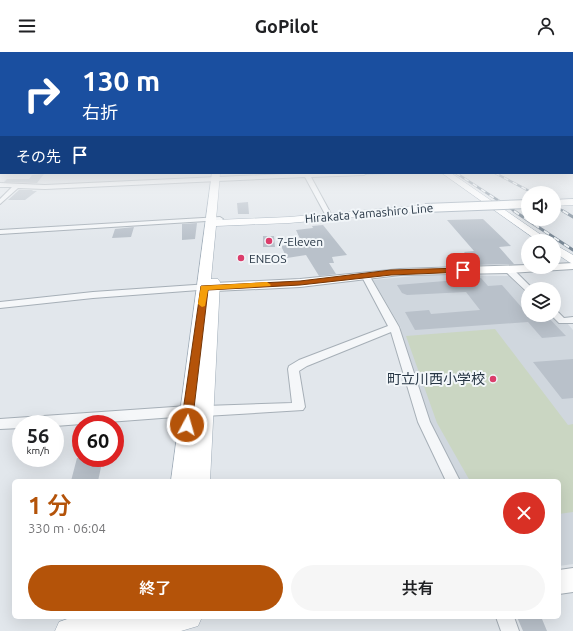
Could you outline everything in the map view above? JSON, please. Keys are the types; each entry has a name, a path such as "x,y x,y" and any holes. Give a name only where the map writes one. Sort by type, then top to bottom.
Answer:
{"main road":[{"path":"181,479 197,411 218,186"},
{"path":"465,186 535,234"},
{"path":"561,202 573,202"},
{"name":"Hirakata Yamashiro Line","path":"215,221 289,220 425,208 521,204"},
{"path":"289,220 328,214 444,205 468,207 493,206"},
{"path":"289,220 373,216 450,210 468,207"},
{"path":"561,252 573,260"},
{"path":"197,411 200,479"},
{"path":"68,631 177,622"}],"street":[{"path":"17,186 45,188 74,186"},
{"path":"0,202 17,186"},
{"path":"313,186 328,214"},
{"path":"0,232 215,221"},
{"path":"0,305 93,295 209,287 300,283 365,275 416,271 509,270 573,266"},
{"path":"509,270 522,282"},
{"path":"365,275 394,328 424,422 452,479"},
{"path":"561,320 573,320"},
{"path":"0,424 197,411 299,407 293,369 303,363 394,328"},
{"path":"561,582 573,580"},
{"path":"177,622 187,619"},
{"path":"506,619 510,631"}],"shaded area":[{"name":"町立川西小学校","path":"425,275 509,276 521,288 521,322 567,323 573,330 573,564 561,566 561,479 456,479 428,424 397,334 401,328 373,280"}],"green space":[{"path":"495,329 568,425 573,424 573,512 561,514 561,479 469,479 437,423 406,336"}],"building":[{"path":"19,190 37,191 25,200 8,200"},
{"path":"248,202 249,214 238,214 237,203"},
{"path":"483,219 511,246 499,247 514,264 475,265 464,252 474,251 447,220"},
{"path":"197,223 195,239 182,240 182,224"},
{"path":"323,225 347,255 332,257 334,263 329,263 336,274 319,276 306,255 287,258 281,246 302,243 296,230"},
{"path":"134,227 131,237 112,238 115,229"},
{"name":"7-Eleven","path":"263,236 274,236 275,247 263,247"},
{"path":"481,278 488,286 502,285 521,307 521,322 528,322 415,330 405,312 429,310 431,314 480,310 466,292 407,295 402,293 397,285"},
{"path":"528,322 553,322 566,336 542,338"},
{"path":"573,359 573,398 562,399 533,362"},
{"path":"75,467 101,467 98,479 72,479"},
{"path":"518,619 542,619 547,631 523,631"}],"railway":[{"path":"476,186 516,212"},
{"path":"561,210 565,212"},
{"path":"514,211 573,250"},
{"path":"563,211 573,217"}],"slow traffic":[{"path":"202,304 204,288 267,285"}],"place":[{"name":"7-Eleven","path":"269,241"},
{"name":"ENEOS","path":"241,258"},
{"name":"町立川西小学校","path":"493,379"}],"route":[{"path":"187,425 204,288 300,283 391,272 463,270"}]}
